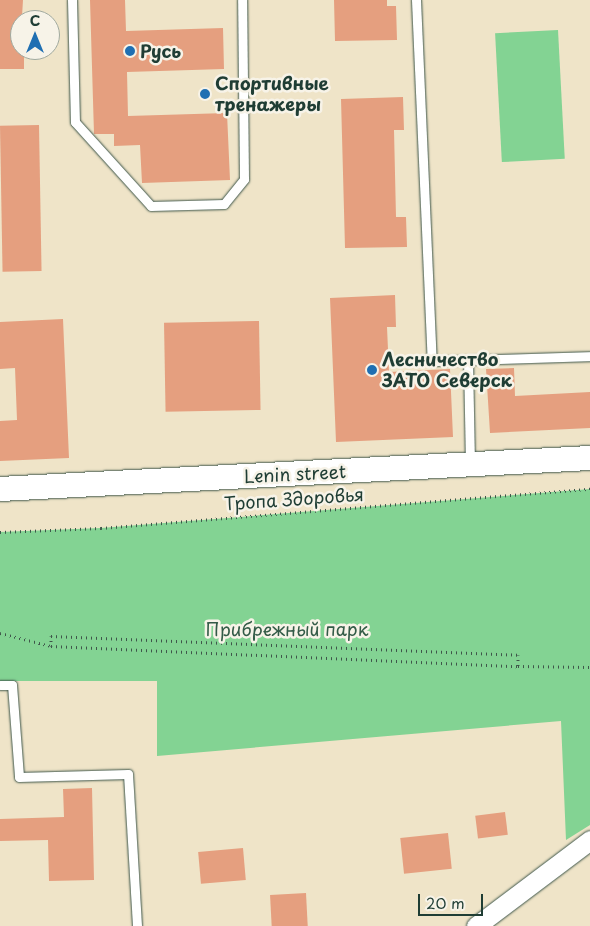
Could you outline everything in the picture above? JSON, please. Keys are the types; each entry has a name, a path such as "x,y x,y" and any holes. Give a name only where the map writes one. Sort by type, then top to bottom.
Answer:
{"street":[{"name":"Lenin street","path":"0,489 590,458"},
{"path":"476,926 590,840"}],"lane":[{"path":"72,0 75,122 151,206 224,204 244,178 242,0"},
{"path":"416,0 432,361 590,356"},
{"path":"468,360 470,465"},
{"path":"0,685 12,685 18,777 128,774 137,926"}],"path":[{"name":"Тропа Здоровья","path":"0,532 101,528 590,489"},
{"path":"0,633 51,646 518,666 590,667"},
{"path":"51,646 51,636 518,655 518,666"}],"green space":[{"path":"558,30 565,159 502,162 495,33"},
{"name":"Прибрежный парк","path":"590,489 590,825 566,840 561,721 157,756 157,681 0,681 0,532 101,528"}],"building":[{"path":"0,0 23,0 22,10 10,10 10,60 24,60 24,69 0,69"},
{"path":"90,0 125,0 126,31 223,28 224,69 127,72 128,116 227,113 230,180 142,183 140,145 114,146 114,134 94,134"},
{"path":"334,0 387,0 387,6 396,6 397,40 335,41"},
{"path":"403,97 404,130 394,130 396,217 406,217 407,247 345,248 341,99"},
{"path":"39,125 42,271 3,272 0,126"},
{"path":"395,295 396,327 387,327 389,372 450,369 453,437 336,442 330,298"},
{"path":"63,319 69,458 0,461 0,421 17,420 15,368 0,369 0,322"},
{"path":"259,321 261,410 166,412 164,323"},
{"path":"514,368 515,396 590,392 590,428 490,433 486,369"},
{"path":"92,788 94,880 49,881 48,840 0,841 0,819 64,817 63,789"},
{"path":"505,812 508,835 478,838 475,816"},
{"path":"448,833 452,869 404,874 400,838"},
{"path":"243,848 246,880 201,884 198,852"},
{"path":"306,893 308,926 272,926 270,895"}],"place":[{"name":"Русь","path":"130,51"},
{"name":"Спортивные тренажеры","path":"205,94"},
{"name":"Лесничество ЗАТО Северск","path":"372,370"}]}
